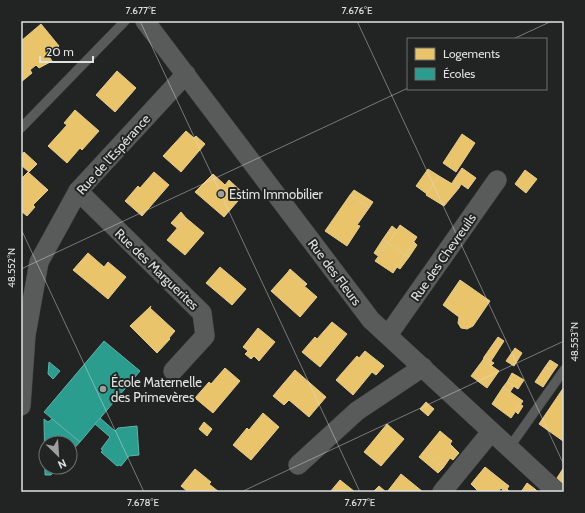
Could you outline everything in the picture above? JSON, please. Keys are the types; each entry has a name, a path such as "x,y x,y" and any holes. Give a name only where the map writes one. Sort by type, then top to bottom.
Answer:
{"street":[{"name":"Rue des Fleurs","path":"146,21 371,320 558,492"},
{"name":"Rue de l'Espérance","path":"21,406 23,353 39,262 78,192 186,74"},
{"name":"Rue des Chevreuils","path":"388,335 497,180"},
{"name":"Rue des Marguerites","path":"78,192 202,313 205,336 172,371"},
{"path":"298,465 357,411 423,367"},
{"path":"442,492 491,432"}],"lane":[{"path":"21,128 125,21"},
{"path":"509,448 564,370"}],"building: Logements":[{"path":"41,24 59,46 48,55 52,61 39,68 36,65 30,70 32,73 21,82 21,41"},
{"path":"117,71 136,88 115,112 96,95"},
{"path":"75,110 99,131 82,150 80,148 67,163 48,146 67,125 64,123"},
{"path":"186,131 194,138 196,136 205,144 181,172 163,156"},
{"path":"462,134 475,143 456,172 443,163"},
{"path":"24,152 37,164 29,172 21,165 21,156"},
{"path":"462,168 476,178 468,189 461,184 459,188 452,183"},
{"path":"428,169 439,176 427,194 416,186"},
{"path":"525,170 537,179 526,193 515,184"},
{"path":"28,172 48,190 33,205 35,207 27,216 21,211 21,179"},
{"path":"154,172 169,185 142,216 125,201 138,186 140,188"},
{"path":"213,174 225,185 229,180 244,194 224,217 195,192"},
{"path":"439,176 459,188 444,206 426,195"},
{"path":"354,190 373,202 369,208 350,195"},
{"path":"350,195 369,208 357,225 360,226 347,246 325,231"},
{"path":"181,212 186,218 177,228 171,223"},
{"path":"186,218 204,233 185,255 167,240"},
{"path":"400,225 417,237 405,255 388,243"},
{"path":"392,226 397,230 388,243 383,239"},
{"path":"383,239 388,243 378,256 374,253"},
{"path":"414,242 417,245 409,257 405,255"},
{"path":"388,243 405,255 393,273 375,261"},
{"path":"88,253 104,267 108,262 126,277 108,299 73,270"},
{"path":"405,255 409,257 400,269 397,267"},
{"path":"220,267 246,289 232,305 206,283"},
{"path":"290,269 307,284 305,286 288,272"},
{"path":"288,272 317,297 300,317 271,291"},
{"path":"460,280 490,301 473,326 467,329 461,328 458,323 459,317 443,305"},
{"path":"151,306 150,308 175,331 157,353 130,326"},
{"path":"332,322 347,334 320,367 302,352 315,337 317,339"},
{"path":"258,328 275,342 259,361 254,356 251,359 245,354 248,351 243,347"},
{"path":"498,337 504,341 491,361 484,357"},
{"path":"515,348 522,353 514,366 506,361"},
{"path":"365,351 384,366 376,375 372,372 353,395 336,380 357,356 359,358"},
{"path":"484,357 494,363 491,366 483,360"},
{"path":"483,360 499,371 487,388 471,376"},
{"path":"550,360 558,365 553,372 545,367"},
{"path":"545,367 553,372 543,387 535,382"},
{"path":"225,368 240,381 213,413 195,398 209,382 211,384"},
{"path":"295,370 326,397 309,417 289,400 284,405 273,396"},
{"path":"512,373 524,380 518,389 507,382"},
{"path":"507,382 514,386 510,392 503,387"},
{"path":"503,387 523,401 511,418 492,404"},
{"path":"564,387 564,439 563,441 539,424"},
{"path":"426,402 434,409 428,416 420,409"},
{"path":"520,404 523,406 518,414 515,411"},
{"path":"263,413 279,427 251,460 233,445 247,428 249,430"},
{"path":"204,422 212,429 207,436 199,429"},
{"path":"387,424 404,439 381,466 364,452"},
{"path":"440,431 452,441 450,444 459,453 453,460 450,458 443,468 423,452"},
{"path":"423,452 443,468 438,473 419,457"},
{"path":"485,467 505,483 498,492 479,492 471,484"},
{"path":"564,467 564,485 557,478"},
{"path":"195,469 211,482 209,484 219,492 188,492 181,486"},
{"path":"401,474 423,492 387,492"},
{"path":"340,480 355,492 330,492"},
{"path":"505,483 509,486 507,489 510,492 502,492 503,490 501,488"},
{"path":"527,483 535,489 538,492 521,492"},
{"path":"379,486 386,492 373,492"}],"building: Écoles":[{"path":"104,341 140,371 80,442 78,440 78,435 72,435 44,412"},
{"path":"49,362 60,371 53,379 48,374"},
{"path":"100,418 115,431 118,428 137,426 139,455 129,456 121,466 117,466 101,452 103,450 101,449 110,437 95,424"},
{"path":"44,419 48,422 52,419 71,435 44,435"}],"place":[{"name":"Estim Immobilier","path":"221,194"},
{"name":"École Maternelle des Primevères","path":"103,389"}]}
